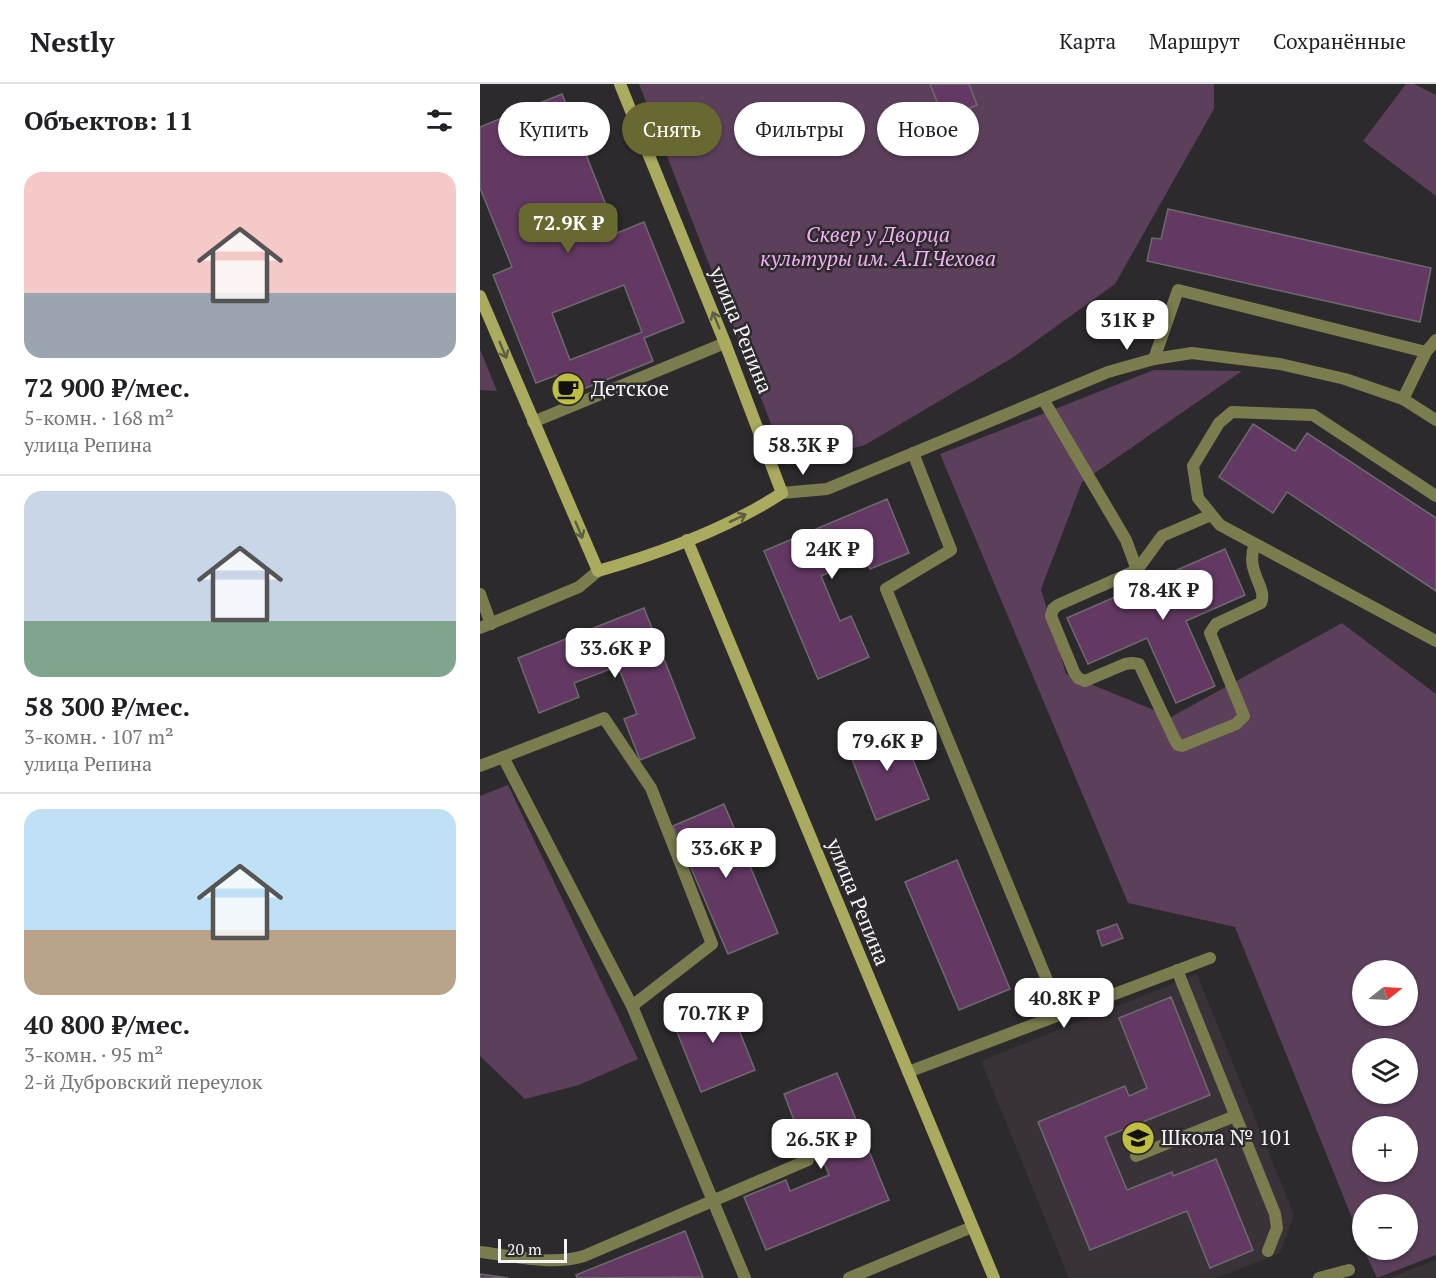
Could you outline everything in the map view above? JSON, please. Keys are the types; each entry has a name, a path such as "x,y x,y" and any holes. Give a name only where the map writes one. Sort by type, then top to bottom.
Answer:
{"main road":[{"name":"улица Репина","path":"620,84 783,493"},
{"path":"480,296 598,571 636,560 687,540 745,515 783,493"},
{"name":"улица Репина","path":"687,540 994,1278"}],"street":[{"path":"1154,359 1178,290 1426,352"},
{"path":"1404,399 1426,352 1436,340"},
{"path":"533,422 725,343"},
{"path":"783,493 827,489 1108,372 1154,359 1192,353 1280,364 1345,379 1404,399 1436,420"},
{"path":"1043,399 1126,540 1137,570"},
{"path":"1436,496 1313,415 1232,412 1219,423 1193,466 1198,498 1220,525 1436,640"},
{"path":"913,453 951,550 886,589 1061,1014"},
{"path":"1211,515 1162,536 1137,570 1058,605 1053,609 1051,616 1078,678 1085,681 1125,664 1139,664 1178,745 1188,745 1236,724 1244,716 1210,633 1216,624 1261,603 1262,592 1251,560 1255,544"},
{"path":"480,594 485,626 579,587 598,571"},
{"path":"480,766 604,718 651,788 712,944 632,1006"},
{"path":"503,757 632,1006 745,1278"},
{"path":"908,1072 1210,958"},
{"path":"1177,970 1277,1221 1275,1236 1268,1251"},
{"path":"1136,1156 1235,1116"},
{"path":"480,1252 568,1261 808,1160"},
{"path":"849,1278 972,1227"},
{"path":"1319,1278 1349,1270"}],"shaded area":[{"name":"Школа № 101","path":"1197,974 1294,1215 1280,1253 1217,1278 1069,1278 981,1061"},
{"path":"1436,1260 1436,1278 1389,1278"}],"green space":[{"name":"Сквер у Дворца культуры им. А.П.Чехова","path":"639,84 1214,84 1214,109 1115,284 1012,358 865,445 787,465 667,156 722,156 722,102 646,102"},
{"path":"1406,84 1414,84 1436,95 1436,196 1363,141"},
{"path":"480,349 497,391 480,390"},
{"path":"1154,370 1242,371 1082,482 1041,589 1066,674 1171,717 1342,623 1436,694 1436,1255 1377,1278 1369,1260 1418,1260 1418,1194 1352,1194 1352,1218 1235,927 1128,903 940,454"},
{"path":"508,785 638,1059 579,1085 525,1099 480,1056 480,796"}],"building":[{"path":"930,84 969,84 976,102 937,102"},
{"path":"562,94 565,102 542,102"},
{"path":"498,120 498,156 587,156 617,233 644,222 684,322 644,338 653,361 566,396 557,375 536,383 493,275 512,267 480,188 480,127","holes":["624,285 642,332 570,360 552,313"]},
{"path":"1168,209 1431,268 1420,322 1147,261 1152,238 1161,239"},
{"path":"1253,424 1295,451 1307,433 1436,518 1436,591 1287,492 1273,513 1219,477"},
{"path":"887,499 909,553 870,569 865,557 821,576 840,621 851,616 869,657 818,679 764,551"},
{"path":"1225,549 1245,595 1186,621 1215,686 1176,703 1147,638 1088,664 1067,618"},
{"path":"644,608 695,738 640,760 624,719 637,714 618,666 574,683 579,697 539,713 518,658"},
{"path":"898,723 929,799 876,820 846,744"},
{"path":"724,804 778,933 728,954 673,826"},
{"path":"957,860 1010,989 959,1010 905,882"},
{"path":"1117,924 1123,938 1102,946 1097,931"},
{"path":"725,995 755,1070 701,1092 671,1017"},
{"path":"1171,997 1210,1095 1105,1137 1127,1190 1172,1172 1173,1176 1216,1159 1253,1250 1210,1268 1187,1211 1090,1250 1038,1122 1125,1086 1129,1096 1147,1088 1119,1018"},
{"path":"837,1073 889,1200 766,1250 744,1197 786,1180 790,1191 829,1175 812,1132 800,1136 784,1094"},
{"path":"685,1231 703,1277 577,1278 576,1275"},
{"path":"480,1274 508,1278 480,1278"}],"place":[{"name":"Детское","path":"568,389"},
{"name":"Школа № 101","path":"1138,1138"}]}
